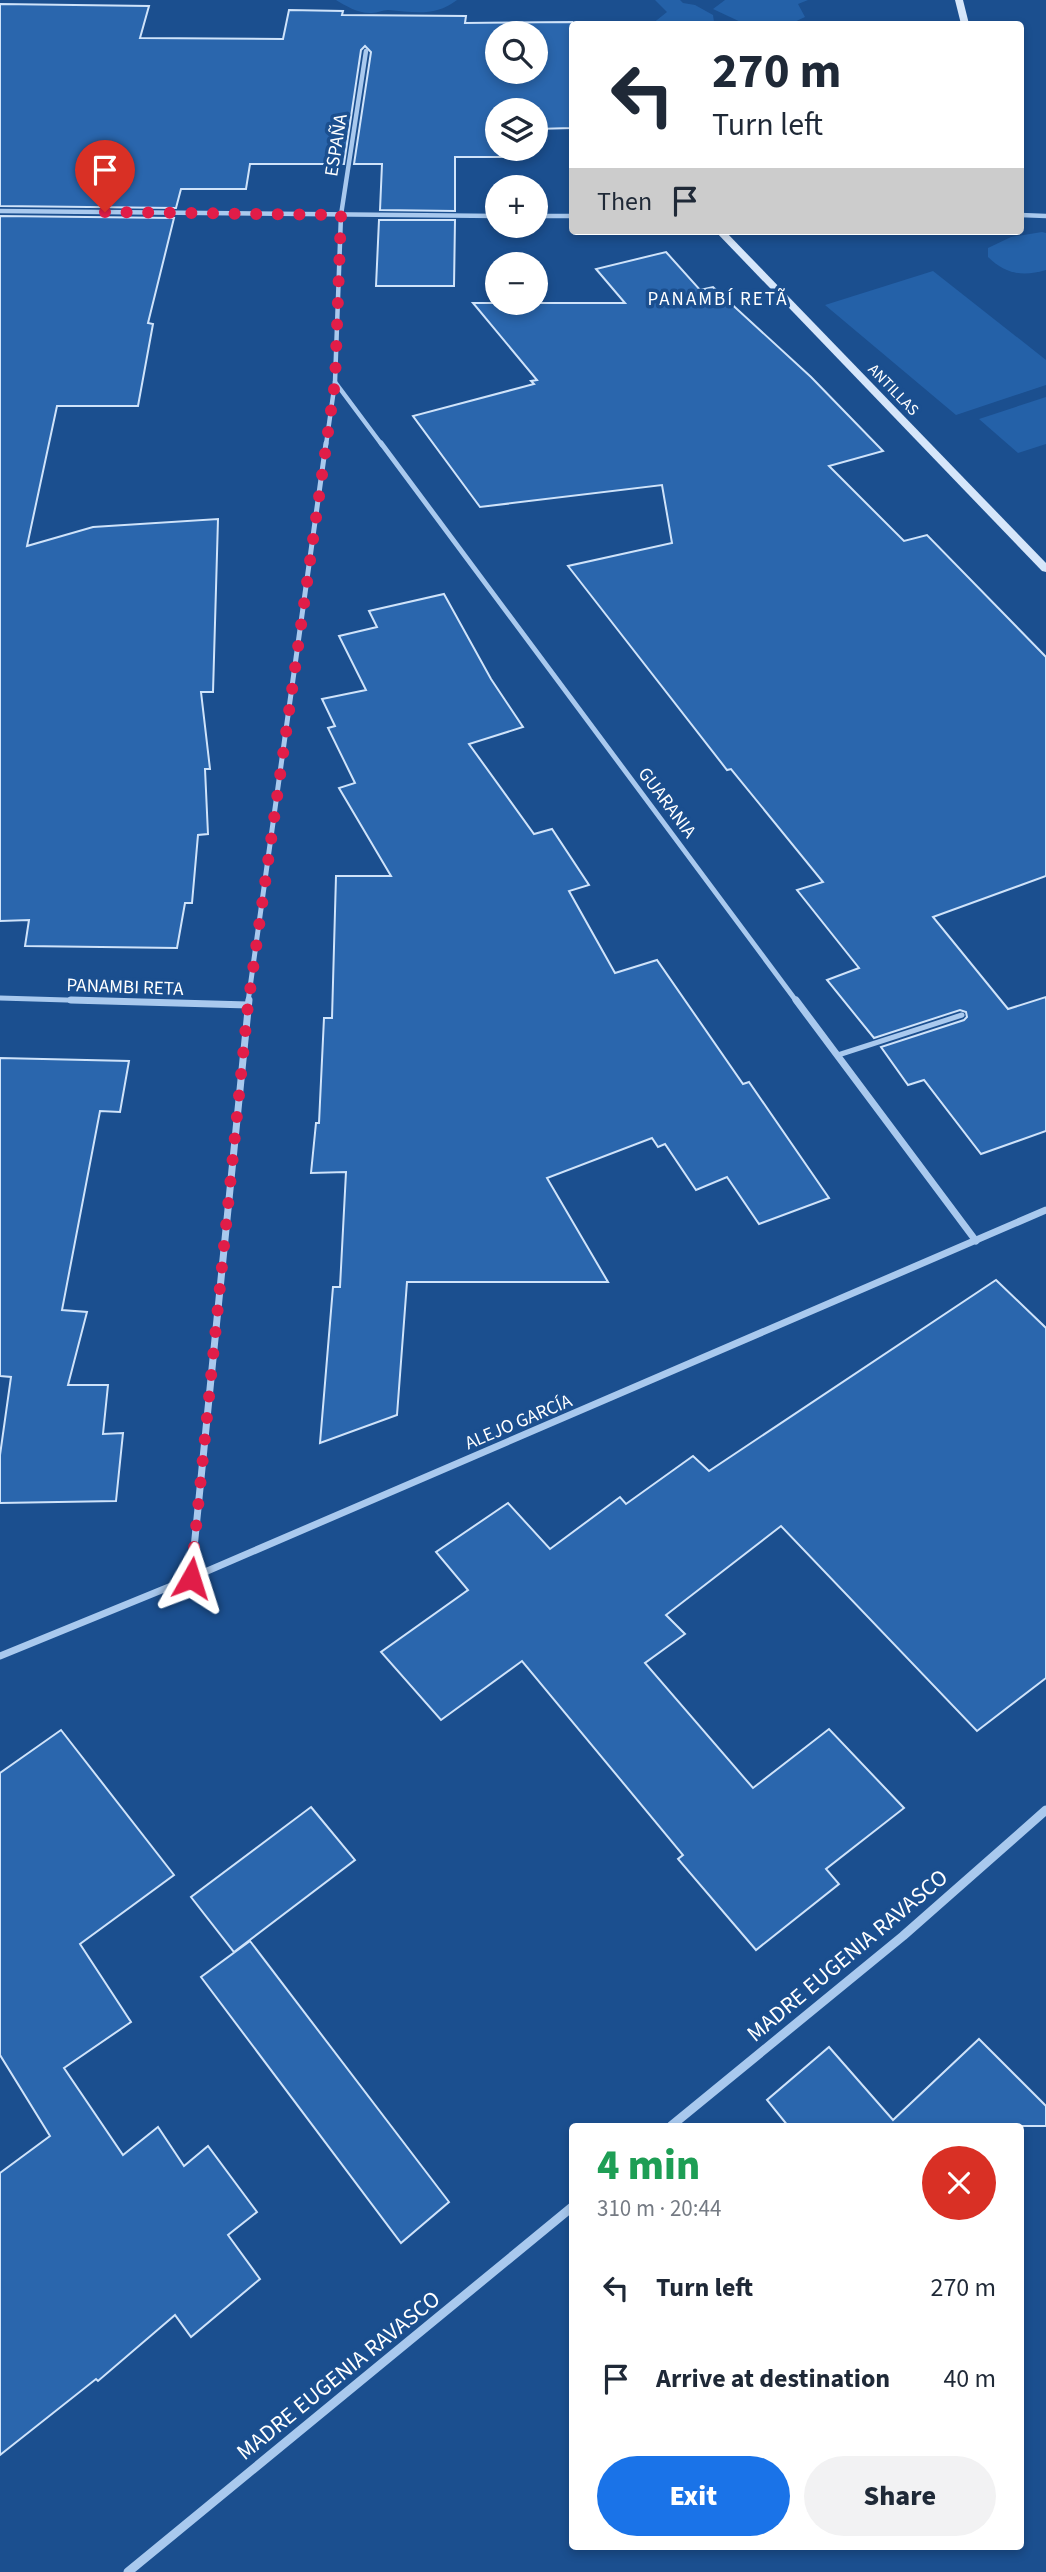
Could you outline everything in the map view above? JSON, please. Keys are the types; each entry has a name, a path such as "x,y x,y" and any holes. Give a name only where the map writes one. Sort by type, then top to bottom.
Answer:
{"street":[{"path":"959,0 964,21"},
{"name":"ESPAÑA","path":"191,1578 248,1005 335,382 341,215 366,51"},
{"path":"0,211 485,216"},
{"path":"1024,215 1046,216"},
{"path":"548,216 569,216"},
{"name":"ANTILLAS","path":"724,235 1046,569"},
{"name":"GUARANIA","path":"335,382 976,1241"},
{"name":"PANAMBI RETA","path":"0,998 248,1005"},
{"name":"ALEJO GARCÍA","path":"0,1657 191,1578 1046,1210"},
{"name":"MADRE EUGENIA RAVASCO","path":"675,2123 904,1936 1046,1810"},
{"name":"MADRE EUGENIA RAVASCO","path":"128,2572 569,2209"}],"lane":[{"path":"838,1055 962,1015"}],"shaded area":[{"path":"336,0 457,0 432,11 388,10 367,13"},
{"path":"655,0 680,0 695,5 713,15 714,21 656,21 667,12"},
{"path":"725,0 808,0 798,4 805,17 796,21 739,21 713,9"},
{"path":"1046,233 1046,270 1015,272 1001,267 988,257 988,248 1011,237"},
{"path":"933,271 1046,360 1046,385 956,415 825,305"},
{"path":"1046,397 1046,444 1018,453 979,419"}],"building":[{"path":"0,4 149,6 140,38 283,39 289,10 343,11 342,15 466,16 465,23 485,23 485,84 548,84 548,22 569,22 569,128 548,129 548,98 485,98 485,157 455,157 455,211 380,210 382,164 354,164 371,52 365,46 361,50 344,164 250,164 246,189 181,189 176,208 0,206"},
{"path":"0,216 174,218 148,323 153,324 138,406 57,406 27,546 93,527 218,519 213,692 201,692 210,769 205,769 208,834 198,835 192,903 185,903 177,948 25,946 29,920 0,921"},
{"path":"379,220 455,220 454,286 376,286"},
{"path":"666,252 700,290 713,287 811,377 883,451 829,466 904,541 927,535 1046,657 1046,876 933,917 1008,1009 1046,997 1046,1131 981,1154 924,1080 908,1085 881,1047 964,1020 967,1017 966,1012 960,1010 874,1038 827,980 859,968 797,890 823,882 731,769 727,770 568,566 672,543 662,485 480,507 413,416 534,384 531,381 537,380 473,303 485,303 485,315 548,315 548,303 625,303 596,269"},
{"path":"444,594 491,679 523,727 469,744 534,834 552,829 589,885 569,891 615,973 657,960 743,1084 749,1082 829,1198 759,1224 727,1177 696,1190 665,1144 658,1147 652,1138 547,1178 608,1282 407,1282 397,1415 320,1443 333,1287 340,1287 346,1172 311,1173 316,1123 319,1123 324,1018 332,1018 336,876 391,876 339,788 355,783 328,728 335,726 322,699 366,690 339,636 377,627 369,611"},
{"path":"0,1058 129,1061 120,1112 100,1111 62,1310 87,1312 68,1385 108,1385 103,1434 123,1433 116,1501 0,1503 0,1455 11,1377 0,1376"},
{"path":"996,1280 1046,1328 1046,1678 977,1731 781,1526 666,1615 685,1634 645,1663 753,1788 829,1729 904,1808 826,1869 839,1884 756,1950 678,1859 683,1855 522,1661 441,1720 381,1652 468,1590 436,1552 508,1503 550,1549 620,1497 626,1504 693,1456 709,1471"},
{"path":"61,1730 174,1875 80,1944 131,2022 64,2068 123,2155 158,2127 184,2166 208,2146 257,2212 228,2235 260,2279 191,2337 175,2315 98,2381 96,2379 0,2455 0,2173 50,2136 0,2055 0,1773"},
{"path":"311,1807 355,1860 234,1952 191,1897"},
{"path":"250,1941 449,2202 401,2243 201,1977"},
{"path":"979,2039 1046,2106 1046,2126 1024,2126 1024,2123 786,2123 767,2100 829,2047 893,2120"}],"district":[{"name":"PANAMBÍ RETÃ","path":"718,298"}],"route":[{"path":"105,212 341,215 335,382 248,1005 191,1578"}]}
